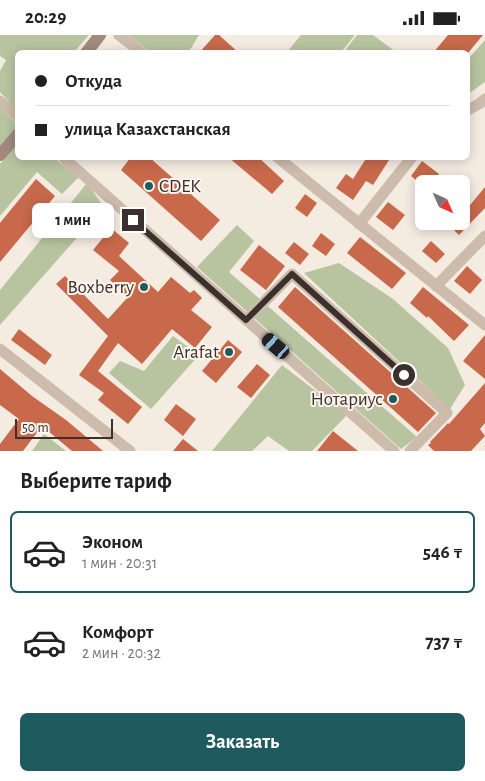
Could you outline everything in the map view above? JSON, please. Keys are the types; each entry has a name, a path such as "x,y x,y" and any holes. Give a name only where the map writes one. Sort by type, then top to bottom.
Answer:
{"main road":[{"path":"88,50 100,35"},
{"path":"0,155 15,138"}],"street":[{"path":"119,35 138,50"},
{"path":"470,109 485,99"},
{"path":"0,101 15,114"},
{"path":"65,160 394,451"},
{"path":"282,160 485,325"},
{"path":"360,224 410,160"},
{"path":"436,286 485,236"},
{"path":"246,320 292,274 447,413 410,451"},
{"path":"0,349 130,451"}],"green space":[{"path":"0,35 89,35 76,50 15,50 15,108 0,92 0,71 6,60 0,56"},
{"path":"128,35 199,35 190,50 147,50"},
{"path":"301,35 355,35 343,50 289,50"},
{"path":"357,35 373,35 393,50 346,50"},
{"path":"485,40 485,82 470,93 470,57"},
{"path":"0,108 15,122 15,128 0,146"},
{"path":"15,145 15,160 57,160 79,177 62,194 37,172 0,216 0,164"},
{"path":"87,183 104,207 0,325 0,290"},
{"path":"237,225 254,241 229,272 417,437 401,449 197,267"},
{"path":"339,263 393,299 448,348 465,385 450,409 304,273"},
{"path":"173,336 199,355 151,409 109,373 120,361 144,371"},
{"path":"282,365 347,415 312,451 289,451 268,436 252,451 212,451"},
{"path":"44,434 66,451 32,451"}],"building":[{"path":"215,35 219,35 236,50 202,50"},
{"path":"448,35 483,35 470,51 436,50"},
{"path":"129,160 152,160 220,220 201,241 121,170"},
{"path":"232,160 261,160 284,181 272,194"},
{"path":"365,160 389,160 373,185 366,181 353,200 336,188 346,174 353,179"},
{"path":"422,161 439,174 415,175 415,179 411,176"},
{"path":"36,179 55,196 0,262 0,223"},
{"path":"485,187 485,208 470,224 470,205"},
{"path":"305,194 317,203 307,217 295,208"},
{"path":"388,202 405,215 393,230 376,217"},
{"path":"111,228 129,243 119,256 158,292 171,277 190,293 194,290 202,298 191,310 212,327 195,348 172,329 142,364 118,343 98,371 142,407 128,424 98,400 104,393 79,375 108,336 56,284 65,276 108,319 128,297 110,280 119,271 93,250"},
{"path":"454,230 464,230 459,235"},
{"path":"321,233 335,244 326,256 312,246"},
{"path":"360,237 406,273 392,289 347,253"},
{"path":"431,241 445,254 436,263 422,251"},
{"path":"294,242 309,254 300,265 285,253"},
{"path":"259,245 285,266 266,290 240,270"},
{"path":"467,266 482,280 470,294 454,281"},
{"path":"295,287 436,413 418,432 278,307"},
{"path":"423,287 469,325 454,341 428,316 427,318 410,303"},
{"path":"19,329 52,355 45,365 11,340"},
{"path":"485,335 485,379 463,361"},
{"path":"228,340 242,352 216,383 202,371"},
{"path":"257,364 270,375 251,398 237,387"},
{"path":"0,369 103,451 72,451 42,426 23,451 0,451 0,444 19,419 0,405"},
{"path":"485,383 485,423 480,429 485,436 471,451 434,451 428,445 430,442 449,424"},
{"path":"176,404 196,419 183,436 164,420"},
{"path":"333,431 358,451 317,451"},
{"path":"183,439 198,451 173,451"}],"place":[{"name":"CDEK","path":"149,186"},
{"name":"Boxberry","path":"144,287"},
{"name":"Arafat","path":"229,352"},
{"name":"Нотариус","path":"393,399"}],"route":[{"path":"133,220 246,320 292,274 404,375"}]}
